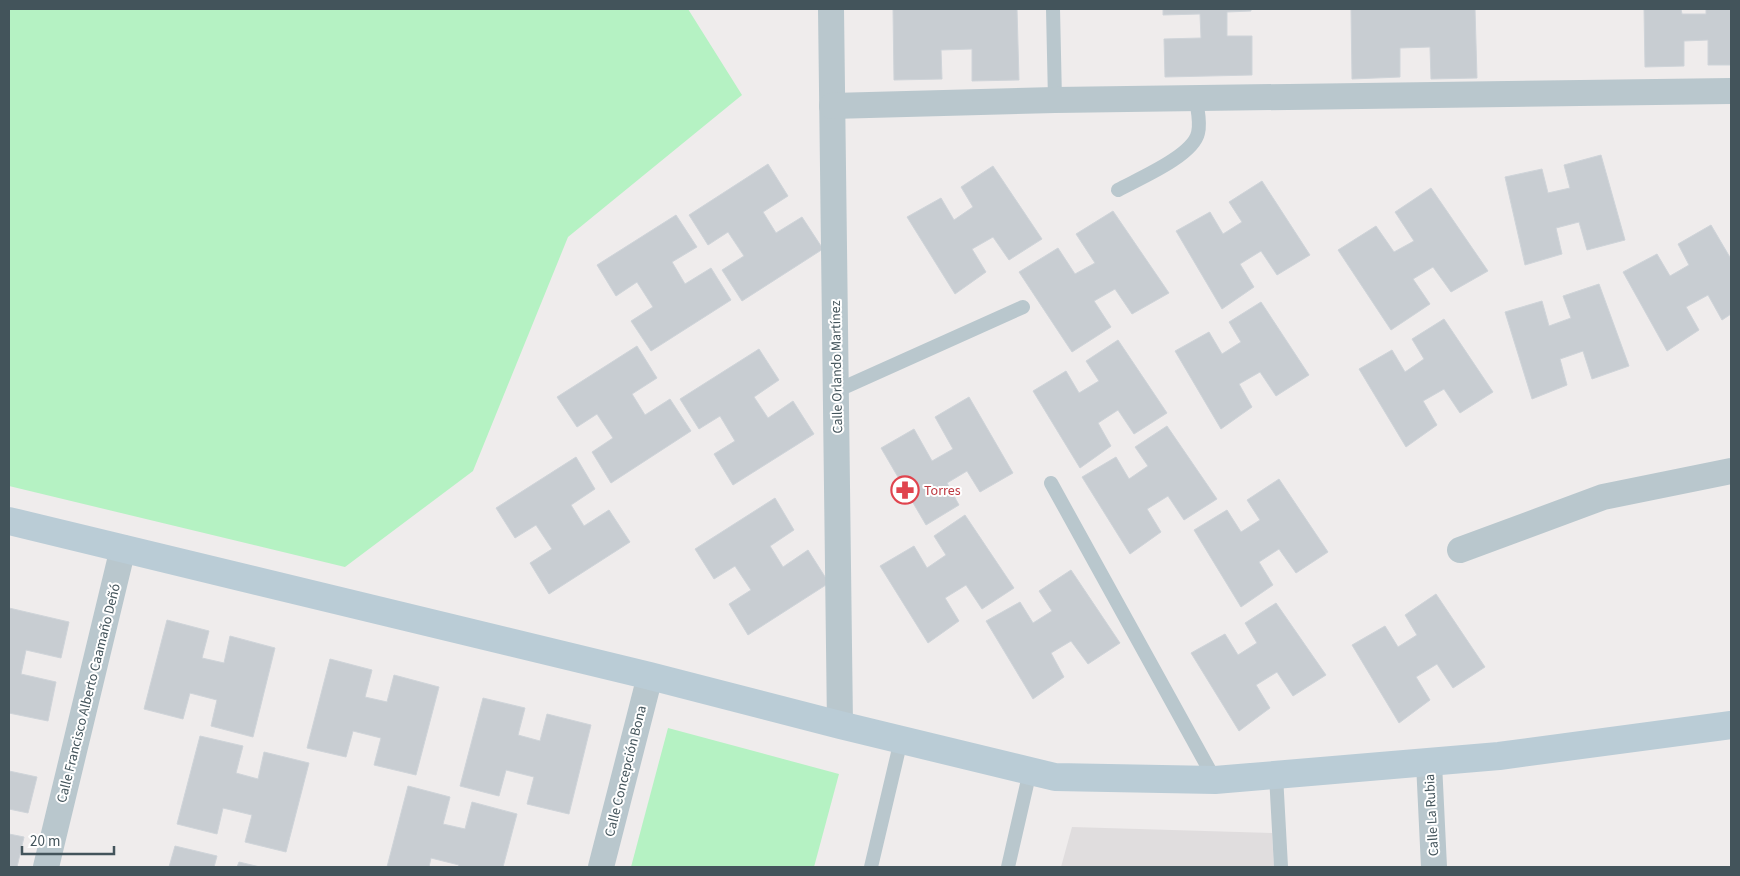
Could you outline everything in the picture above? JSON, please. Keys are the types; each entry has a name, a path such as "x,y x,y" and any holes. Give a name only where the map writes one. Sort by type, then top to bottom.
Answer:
{"street":[{"name":"Calle Orlando Martínez","path":"831,9 840,725"},
{"path":"832,106 1055,100 1731,91"},
{"path":"1460,550 1603,496 1731,471"},
{"path":"9,521 650,676 840,725 1055,777 1215,780 1499,756 1731,725"},
{"name":"Calle Francisco Alberto Caamaño Deñó","path":"46,867 123,548"},
{"name":"Calle Concepción Bona","path":"601,867 650,676"},
{"name":"Calle La Rubia","path":"1429,762 1434,867"}],"lane":[{"path":"1053,9 1055,100"},
{"path":"1118,190 1181,155 1193,144 1198,135 1199,127 1196,98"},
{"path":"836,391 1023,307"},
{"path":"1050,483 1215,780"},
{"path":"871,867 901,740"},
{"path":"1008,867 1030,771"},
{"path":"1276,775 1281,867"}],"shaded area":[{"path":"1072,827 1272,833 1274,867 1061,867"}],"green space":[{"path":"9,9 688,9 742,95 568,237 473,471 345,567 9,486"},
{"path":"668,728 839,774 814,867 631,867"}],"building":[{"path":"893,9 1017,9 1019,80 972,81 972,49 941,50 942,79 894,80"},
{"path":"1163,9 1251,9 1251,11 1227,12 1227,36 1252,36 1252,75 1165,77 1164,39 1201,38 1200,14 1163,15"},
{"path":"1351,9 1475,9 1477,78 1431,79 1430,47 1400,48 1400,77 1352,79"},
{"path":"1644,9 1681,9 1682,14 1706,14 1706,9 1731,9 1731,65 1708,65 1708,40 1684,41 1684,66 1645,67"},
{"path":"1601,155 1625,240 1587,250 1579,222 1556,228 1562,254 1525,265 1505,177 1542,169 1548,193 1570,188 1564,165"},
{"path":"768,164 788,196 763,212 776,233 802,217 823,249 742,301 722,270 744,256 728,232 708,245 689,215"},
{"path":"993,166 1042,239 1009,260 993,237 972,249 986,272 955,294 907,217 941,198 954,220 973,207 961,187"},
{"path":"1262,181 1310,255 1277,275 1261,251 1240,264 1254,287 1222,309 1176,231 1210,212 1223,234 1242,222 1229,202"},
{"path":"1431,188 1488,271 1451,292 1433,267 1413,279 1430,304 1391,330 1338,250 1376,226 1394,252 1414,241 1395,212"},
{"path":"1113,211 1169,293 1132,314 1115,289 1094,301 1111,327 1072,352 1019,272 1058,248 1075,274 1095,263 1076,234"},
{"path":"676,215 697,247 672,262 685,284 711,268 731,300 651,351 631,321 653,307 637,282 616,296 597,265"},
{"path":"1711,225 1731,259 1731,314 1722,320 1708,295 1686,307 1699,330 1667,351 1623,272 1657,254 1670,276 1689,265 1678,244"},
{"path":"1599,284 1629,366 1592,379 1583,351 1560,359 1567,385 1532,399 1505,312 1542,301 1549,326 1571,318 1563,296"},
{"path":"1261,302 1309,375 1276,396 1260,372 1239,384 1252,407 1221,429 1175,351 1209,332 1222,354 1241,342 1229,322"},
{"path":"1444,319 1493,392 1460,413 1444,389 1423,401 1437,425 1406,447 1359,369 1392,350 1405,372 1424,359 1412,339"},
{"path":"1118,340 1167,413 1134,434 1118,410 1098,423 1111,446 1080,468 1033,391 1066,371 1079,393 1099,381 1086,361"},
{"path":"637,346 657,378 632,394 645,415 670,399 691,431 611,483 592,452 613,438 597,414 577,427 557,397"},
{"path":"759,349 779,380 754,397 768,418 793,401 814,434 733,485 714,454 735,441 720,416 699,429 680,399"},
{"path":"969,397 1013,473 980,492 967,471 947,483 959,505 926,525 881,448 914,429 932,461 953,449 935,417"},
{"path":"1167,426 1217,499 1184,520 1168,496 1147,509 1161,532 1130,554 1082,477 1116,457 1129,479 1148,466 1135,447"},
{"path":"576,457 595,489 571,505 584,526 609,510 630,542 549,594 530,563 552,549 536,525 515,538 496,508"},
{"path":"1279,479 1328,552 1296,573 1279,549 1259,562 1273,585 1241,607 1194,530 1227,510 1241,532 1260,520 1247,500"},
{"path":"775,498 794,530 770,546 783,567 808,550 829,583 748,635 729,604 751,590 735,566 714,579 695,549"},
{"path":"965,515 1014,588 982,609 966,585 945,598 959,621 928,643 880,566 914,546 927,568 946,555 934,536"},
{"path":"1071,570 1120,643 1088,664 1071,641 1051,653 1064,677 1033,699 986,621 1020,602 1033,623 1052,611 1039,591"},
{"path":"1436,594 1485,667 1453,688 1437,664 1416,677 1430,700 1399,723 1352,645 1385,626 1398,647 1417,635 1405,615"},
{"path":"1276,603 1326,675 1293,696 1277,672 1256,685 1270,708 1239,731 1191,653 1225,634 1238,655 1257,643 1245,623"},
{"path":"9,608 69,622 61,658 26,650 21,674 56,682 48,721 9,713"},
{"path":"167,620 209,631 202,658 224,663 230,636 275,648 253,737 211,726 217,700 190,693 183,719 144,709"},
{"path":"330,659 372,670 365,697 387,702 394,675 439,687 416,775 374,765 381,738 353,731 346,757 307,748"},
{"path":"483,698 525,708 518,735 540,741 547,714 591,725 569,814 527,804 534,777 506,770 499,796 460,786"},
{"path":"200,736 243,746 236,773 258,779 264,752 309,763 286,852 245,842 252,815 223,808 217,834 177,824"},
{"path":"9,771 37,777 28,813 9,809"},
{"path":"408,786 450,797 443,824 465,829 472,802 517,814 503,867 458,867 459,865 431,858 429,867 387,867"},
{"path":"9,834 24,837 17,867 9,867"},
{"path":"175,846 217,856 214,867 169,867"},
{"path":"239,862 260,867 237,867"}],"place":[{"name":"Torres","path":"905,490"}]}
